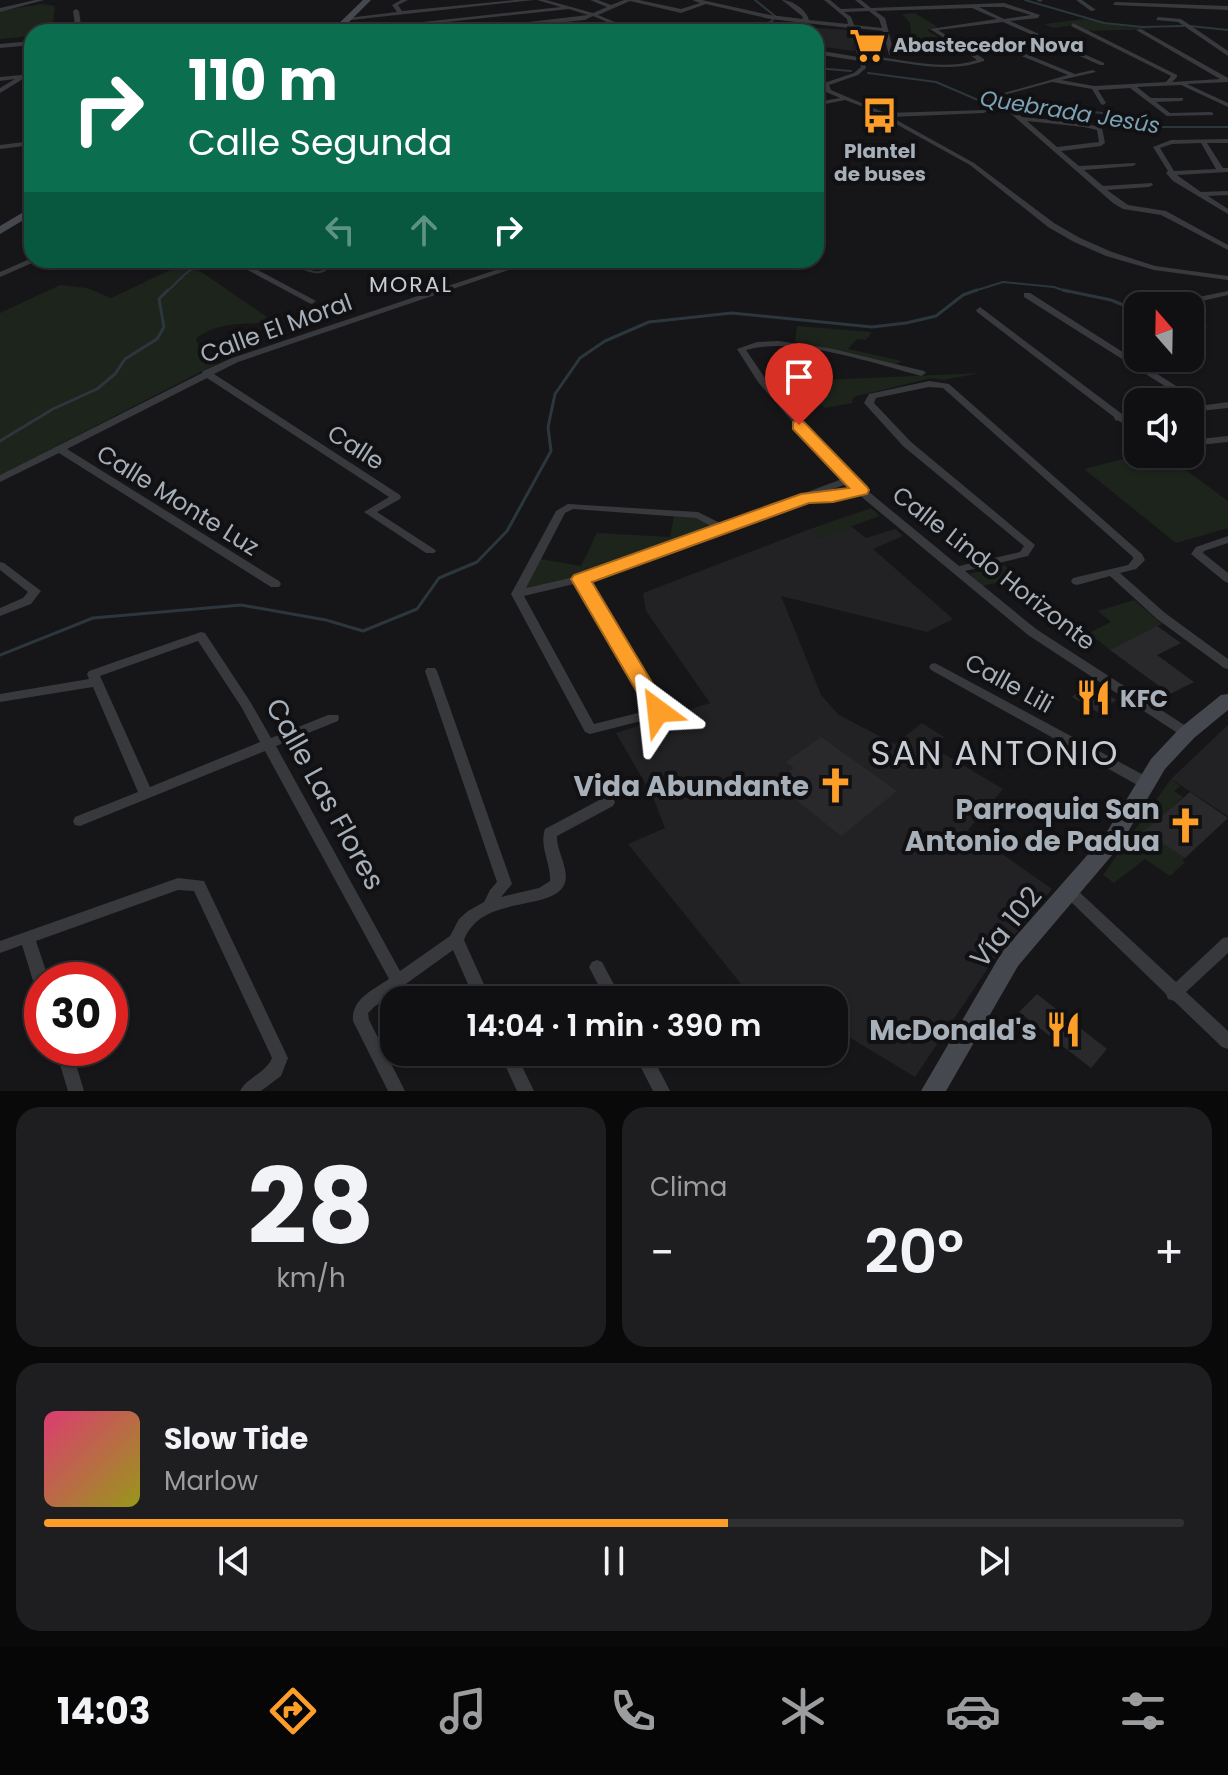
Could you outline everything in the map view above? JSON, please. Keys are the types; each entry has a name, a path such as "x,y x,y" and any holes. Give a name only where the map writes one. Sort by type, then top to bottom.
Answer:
{"main road":[{"path":"344,24 367,0"},
{"path":"0,231 24,215"},
{"name":"Vía 102","path":"933,1091 1010,959 1071,893 1112,841 1158,764 1187,733 1228,700"}],"street":[{"path":"0,10 41,0"},
{"path":"401,13 395,5 405,0"},
{"path":"487,0 499,3"},
{"path":"351,18 531,0"},
{"path":"540,0 592,14 614,24"},
{"path":"593,0 612,7"},
{"path":"524,24 581,18 630,0 681,11 709,1"},
{"path":"695,0 774,18 886,30"},
{"path":"785,0 805,15 806,20"},
{"path":"824,82 860,72 864,67 854,28 842,10 827,0"},
{"path":"858,0 882,18 892,57"},
{"path":"1079,0 1093,10"},
{"path":"1115,4 1228,8"},
{"path":"824,53 892,57 906,62 942,65 982,60 933,29 1038,16 1008,5 842,10"},
{"path":"928,6 964,25"},
{"path":"973,7 1102,64"},
{"path":"410,24 569,8"},
{"path":"76,11 77,24"},
{"path":"351,18 370,24"},
{"path":"1158,19 1179,20 1228,54"},
{"path":"1073,25 1175,76 1168,81 1228,105"},
{"path":"1139,30 1228,80"},
{"path":"989,41 1073,75"},
{"path":"0,46 24,44"},
{"path":"889,47 962,49"},
{"path":"999,96 1093,72"},
{"path":"0,79 24,76"},
{"path":"0,91 24,78"},
{"path":"1052,80 1094,88 1228,80"},
{"path":"831,82 828,91 882,115 972,164 1051,225 1086,244 1154,268 1228,278"},
{"path":"1132,86 1169,115 1211,114"},
{"path":"1094,88 1103,103"},
{"path":"824,102 845,98"},
{"path":"1150,100 1181,99"},
{"path":"882,115 984,111"},
{"path":"1011,111 1122,205 1163,213 1228,248"},
{"path":"1022,119 1100,129 1102,143 1099,145 1056,149"},
{"path":"1228,141 1160,143 1156,147 1170,173 1228,212"},
{"path":"1203,142 1224,170"},
{"path":"0,147 24,144"},
{"path":"1078,168 1133,164"},
{"path":"1170,173 1224,170"},
{"path":"1101,188 1149,185"},
{"path":"1198,194 1228,193"},
{"path":"0,275 24,264"},
{"path":"248,268 312,301"},
{"name":"Calle El Moral","path":"0,479 206,373 262,350 510,268"},
{"path":"1204,298 1228,293"},
{"path":"1027,295 1173,388"},
{"path":"980,310 1124,422"},
{"name":"Calle Lindo Horizonte","path":"921,373 801,346 771,344 743,347 742,351 761,380 848,480 1032,632 1187,733"},
{"name":"Calle","path":"206,373 396,497 369,512 430,551"},
{"path":"956,570 1024,554 1030,545 907,444 869,403 869,399 929,384 946,386 1138,556 1137,564 1077,581"},
{"path":"1204,407 1228,405"},
{"path":"1118,418 1124,417"},
{"path":"1204,442 1228,439"},
{"name":"Calle Monte Luz","path":"61,450 275,584"},
{"path":"517,594 581,579 807,498 848,480"},
{"path":"807,498 833,497 861,490"},
{"path":"517,594 565,508 698,515 721,528"},
{"path":"1228,539 1200,549 1197,554 1228,579"},
{"path":"0,565 35,591 27,601 0,612"},
{"path":"1112,572 1161,616 1228,665"},
{"path":"517,594 590,729 656,713 657,708 581,579"},
{"name":"Calle Las Flores","path":"97,682 93,674 201,636 268,744 398,981"},
{"name":"Calle Lili","path":"935,667 1146,783"},
{"path":"431,671 505,884 495,894 490,906"},
{"path":"0,698 97,682 146,794"},
{"path":"80,821 333,718"},
{"path":"477,986 456,940 459,929 477,912 490,906 543,893 557,884 559,874 548,841 552,830 608,802"},
{"path":"0,947 178,884 199,885 280,1058 275,1071 248,1091"},
{"path":"1071,893 1228,1042"},
{"path":"27,936 35,962"},
{"path":"397,1091 361,1021 360,1011 456,940"},
{"path":"1174,994 1228,943"},
{"path":"597,967 607,986"},
{"path":"68,1066 76,1091"},
{"path":"514,1066 526,1091"},
{"path":"649,1066 662,1091"}],"shaded area":[{"path":"42,4 55,6 53,24 24,24 24,37 0,39 0,11"},
{"path":"915,13 938,27 927,30 945,42 912,41 910,23 902,14"},
{"path":"1084,19 1156,29 1089,31 1074,25 1053,28 1044,24"},
{"path":"824,28 852,30 854,51 824,47"},
{"path":"175,268 192,268 267,317 263,323 228,325 204,333 196,338 200,351 218,363 0,475 0,313 60,285 87,288 111,298"},
{"path":"797,326 872,332 866,340 857,339 848,349 902,361 895,364 795,342"},
{"path":"981,373 943,380 932,378 857,396 852,399 853,403 825,408 799,381"},
{"path":"1124,459 1124,468 1183,468 1228,501 1228,528 1176,543 1084,469"},
{"path":"871,508 880,516 819,538 810,529"},
{"path":"674,516 698,518 709,526 586,574 525,588 541,559 581,566 597,533 670,537"},
{"path":"851,526 866,538 895,529 903,536 873,549 953,619 927,632 781,596 821,695 839,715 895,744 922,723 944,737 934,748 1003,789 968,830 1052,889 992,962 915,1077 848,1036 848,986 743,986 628,844 665,828 653,797 616,733 710,703 646,611 643,593 810,529 819,538"},
{"path":"1004,565 1019,577 983,586 969,574"},
{"path":"1134,600 1162,624 1110,650 1089,633 1111,622 1098,611"},
{"path":"1228,725 1228,816 1171,779"},
{"path":"1171,779 1180,786 1174,791 1183,797 1145,831 1185,858 1182,860 1185,862 1170,876 1145,859 1114,883 1103,875"}],"building":[{"path":"1157,626 1181,643 1157,655 1194,682 1170,694 1110,650"},
{"name":"KFC","path":"1089,683 1116,700 1099,713 1072,697"},
{"name":"Vida Abundante","path":"821,737 897,791 841,836 774,782 794,768 786,762"},
{"name":"Parroquia San Antonio de Padua","path":"1190,792 1228,818 1185,858 1144,831"},
{"name":"McDonald's","path":"1037,994 1107,1049 1091,1068 1019,1012"}],"waterway":[{"path":"755,0 775,16 766,24"},
{"path":"1025,0 1104,23 1142,27 1183,26"},
{"path":"1190,26 1228,30"},
{"name":"Quebrada Jesús","path":"824,69 851,71"},
{"name":"Quebrada Jesús","path":"868,73 936,82 978,100 1102,113 1144,127 1228,127"},
{"path":"166,292 189,271 197,268"},
{"path":"301,268 315,272 328,268"},
{"path":"974,291 1003,282 1054,287 1068,292"},
{"path":"1063,290 1124,305"},
{"path":"0,655 93,618 241,605 326,620 363,631 417,609 439,578 477,562 507,531 551,451 548,427 555,394 580,358 605,341 649,322 732,313 872,327 906,323 936,316 963,295 974,291"},
{"path":"0,441 53,409 97,389 115,374 125,359 157,339 164,327 159,299 166,292"}],"place":[{"name":"Abastecedor Nova","path":"867,45"},
{"name":"Plantel de buses","path":"880,116"},
{"name":"KFC","path":"1094,698"},
{"name":"Vida Abundante","path":"835,786"},
{"name":"Parroquia San Antonio de Padua","path":"1186,825"},
{"name":"McDonald's","path":"1063,1030"}],"district":[{"name":"MORAL","path":"411,284"},
{"name":"SAN ANTONIO","path":"995,753"}],"route":[{"path":"658,711 581,579 807,498 833,497 861,490 848,480 799,425"}]}
